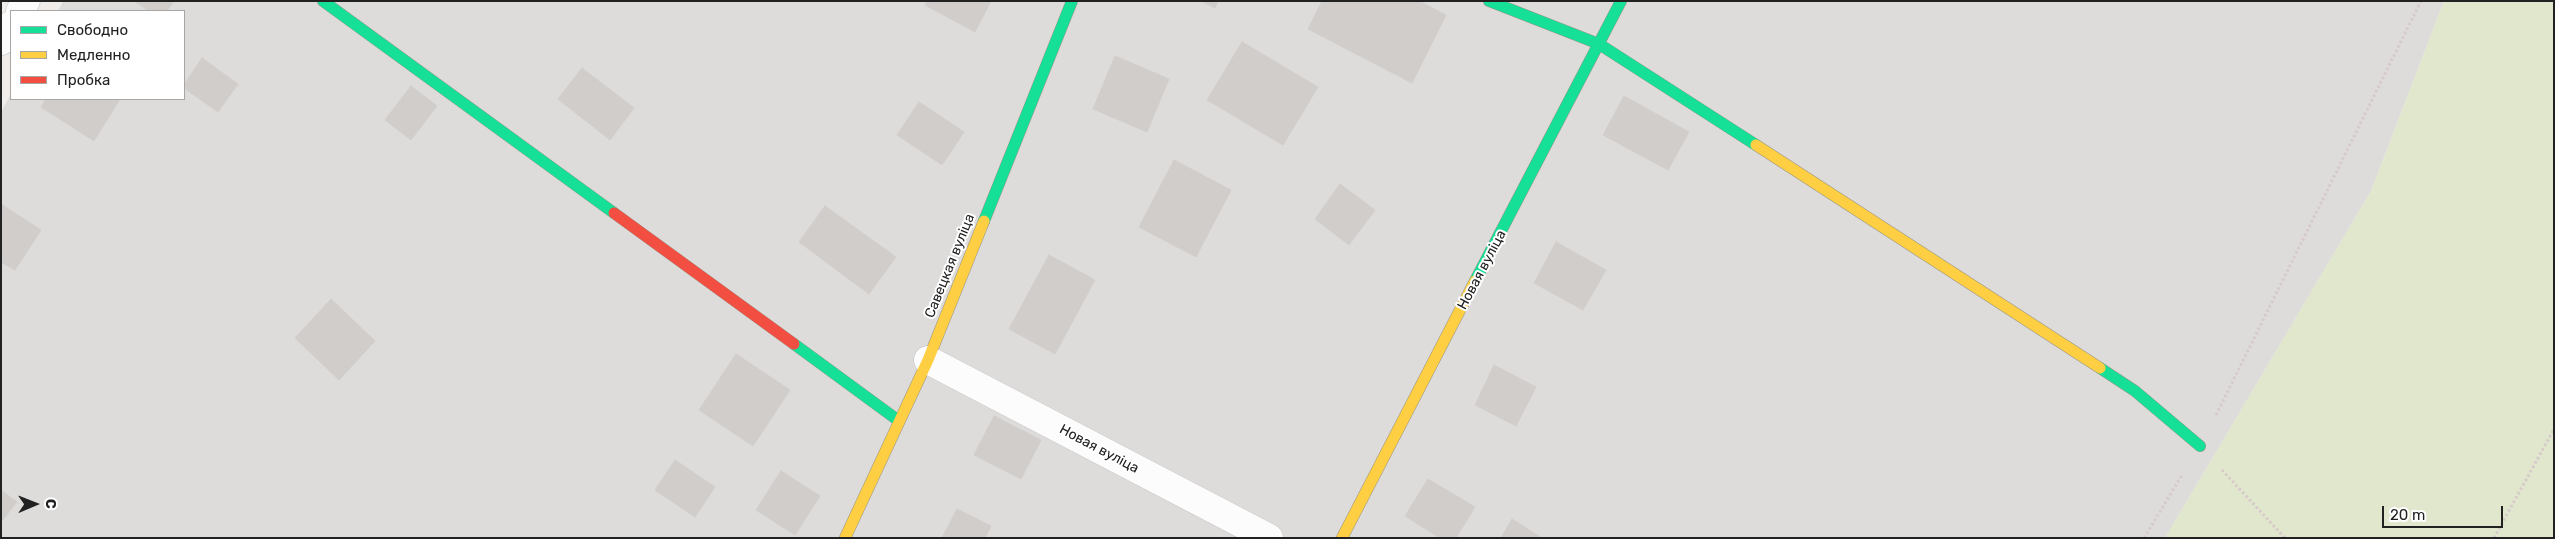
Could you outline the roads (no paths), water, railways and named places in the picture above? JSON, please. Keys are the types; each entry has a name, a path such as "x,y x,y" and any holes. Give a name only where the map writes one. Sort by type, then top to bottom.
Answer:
{"street":[{"path":"323,1 900,421"},
{"name":"Савецкая вуліца","path":"845,538 928,360 1072,1"},
{"path":"1489,1 1599,44 2135,391 2200,446"},
{"name":"Новая вуліца","path":"1342,538 1621,1"},
{"path":"1,41 10,27"},
{"name":"Новая вуліца","path":"928,360 1269,538"}]}
